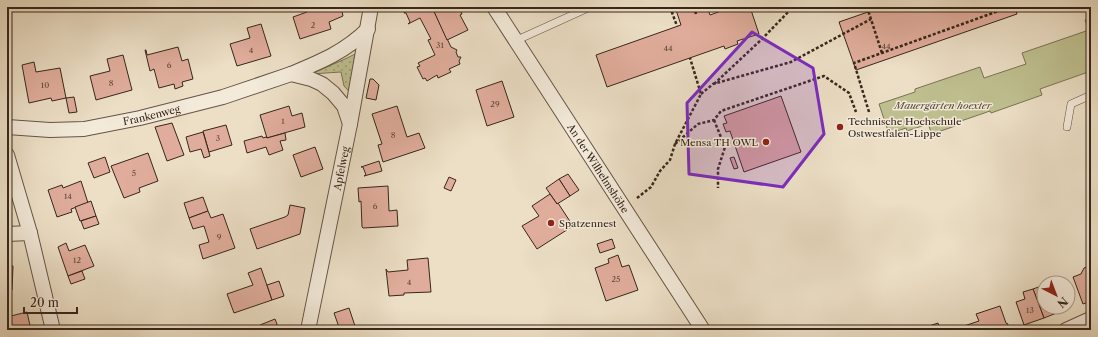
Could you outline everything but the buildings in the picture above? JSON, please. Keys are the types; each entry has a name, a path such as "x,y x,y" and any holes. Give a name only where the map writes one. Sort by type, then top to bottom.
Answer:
{"street":[{"name":"Apfelweg","path":"308,330 372,7"},
{"name":"An der Wilhelmshöhe","path":"494,7 703,330"},
{"name":"Frankenweg","path":"7,127 50,130 84,129 140,118 223,97 291,74 344,50 368,29"},
{"path":"291,74 322,84 333,93 344,106 350,124"},
{"path":"7,155 30,233 53,330"},
{"path":"7,234 30,233"},
{"path":"1066,330 1088,320 1091,321"}],"lane":[{"path":"515,41 590,7"},
{"path":"1067,127 1071,104 1091,95"}],"path":[{"path":"670,7 677,26"},
{"path":"694,7 696,14"},
{"path":"639,196 651,187 660,172 670,160 675,144 701,94 761,40 792,7"},
{"path":"867,7 882,53"},
{"path":"869,112 854,62 1004,9 1003,7"},
{"path":"1063,11 1079,7"},
{"path":"713,84 791,62 871,19"},
{"path":"690,58 701,94"},
{"path":"675,144 698,124 714,120 721,111 824,76 849,93 856,112"},
{"path":"714,120 725,147 718,169 718,188"}],"highlighted area":[{"path":"752,32 813,68 824,134 783,187 689,174 687,103"}],"green space":[{"name":"Mauergärten hoexter","path":"1091,18 1091,71 1040,89 1042,95 991,113 990,111 961,121 961,124 932,134 928,124 907,131 906,128 889,134 879,104 915,92 915,89 980,67 984,78 1026,64 1022,53 1089,30 1085,20"},
{"path":"367,48 357,100 344,86 341,72 311,74 345,59"}],"place":[{"name":"Technische Hochschule Ostwestfalen-Lippe","path":"840,127"},
{"name":"Mensa TH OWL","path":"766,142"},
{"name":"Spatzennest","path":"551,223"}]}
